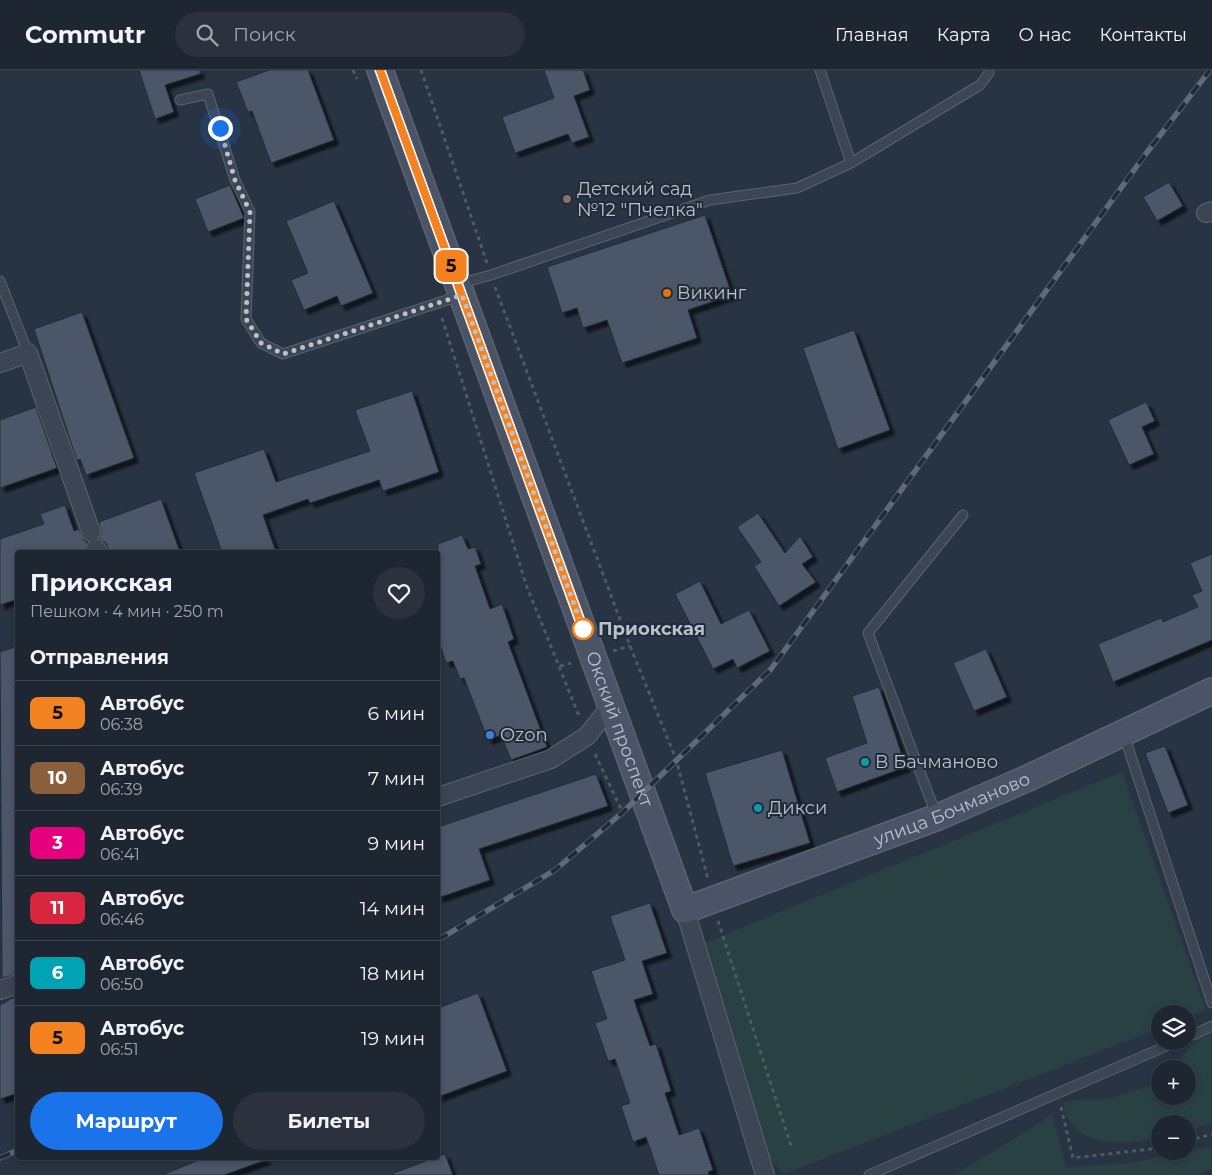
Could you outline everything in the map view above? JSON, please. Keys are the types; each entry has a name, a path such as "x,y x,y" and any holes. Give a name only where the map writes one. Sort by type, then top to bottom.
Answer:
{"main road":[{"name":"Окский проспект","path":"380,70 685,910"},
{"name":"улица Бочманово","path":"685,910 938,817 1026,779 1212,691"}],"street":[{"path":"0,363 28,353 95,544"},
{"path":"440,796 551,758 587,736 611,706"},
{"path":"685,910 765,1175"},
{"path":"0,990 15,985"}],"lane":[{"path":"820,70 851,163"},
{"path":"180,100 208,94 235,180 250,212 246,319 261,343 283,354 438,303 491,275 710,200 797,188 851,163 980,84 989,73 989,70"},
{"path":"0,281 28,353"},
{"path":"938,817 868,633 963,515"},
{"path":"1123,732 1212,1003"},
{"path":"1196,1033 1212,1026"},
{"path":"869,1175 1157,1050"}],"path":[{"path":"354,70 360,89"},
{"path":"421,70 491,275 630,646 676,759 714,900 720,930 792,1149"},
{"path":"438,303 527,587 587,736 623,812"},
{"path":"1062,1112 1073,1158 1151,1149"},
{"path":"1196,1139 1212,1134"}],"green space":[{"path":"1122,772 1206,1010 1196,1014 1196,1005 1151,1005 1151,1031 784,1174 768,1157 704,943"},
{"path":"1212,1030 1212,1123 1196,1128 1196,1115 1151,1115 1151,1139 1111,1142 1087,1136 1078,1130 1069,1119 1063,1103 1074,1100 1109,1099 1151,1085 1151,1105 1196,1105 1196,1060 1182,1060 1187,1050 1196,1050 1196,1041"},
{"path":"1052,1113 1066,1167 1132,1163 1151,1159 1196,1160 1196,1149 1212,1146 1212,1168 1197,1175 954,1175 1043,1121"}],"building":[{"path":"139,70 200,70 200,74 165,85 174,112 155,119"},
{"path":"269,70 308,70 334,140 271,163 252,111 248,112 236,82"},
{"path":"544,70 583,70 590,90 574,96 589,137 572,143 568,134 515,153 502,117 554,98"},
{"path":"1169,182 1183,206 1157,221 1143,197"},
{"path":"230,185 244,218 208,232 195,199"},
{"path":"334,201 373,293 341,306 337,296 304,310 291,280 308,273 286,221"},
{"path":"705,215 732,295 688,310 697,338 622,363 607,320 583,328 577,308 562,313 547,267"},
{"path":"82,312 134,458 86,475 80,459 77,461 34,329"},
{"path":"854,330 890,430 838,449 803,348"},
{"path":"412,391 439,472 383,491 379,480 310,503 308,499 263,515 275,550 221,550 194,473 264,449 276,482 370,451 355,410"},
{"path":"1146,402 1155,421 1142,427 1154,454 1129,465 1108,420"},
{"path":"36,407 57,468 0,488 0,420"},
{"path":"161,499 179,550 108,550 106,543 99,538 101,533 99,522"},
{"path":"65,505 74,531 79,529 84,540 87,542 86,550 15,550 15,600 0,605 0,539 44,524 40,514"},
{"path":"758,513 785,553 800,536 813,557 802,564 816,582 779,606 754,566 761,562 737,527"},
{"path":"462,535 468,549 475,547 481,564 475,566 490,609 502,604 514,639 508,642 547,747 511,760 501,735 488,740 464,678 460,679 453,661 446,663 440,645 440,550 438,550 438,544"},
{"path":"1212,554 1212,640 1113,682 1098,644 1161,618 1163,622 1198,607 1192,595 1202,591 1190,563"},
{"path":"700,581 721,624 749,610 770,651 737,668 733,659 713,669 675,594"},
{"path":"15,647 15,975 2,978 0,652"},
{"path":"986,649 1007,697 974,711 953,663"},
{"name":"В Бачманово","path":"879,687 906,767 837,792 825,758 867,743 852,696"},
{"path":"1165,746 1188,805 1168,813 1145,753"},
{"name":"Дикси","path":"782,750 810,843 733,866 705,773"},
{"path":"596,774 608,806 479,849 490,880 440,897 440,826"},
{"path":"650,903 667,953 642,961 653,994 634,1000 650,1046 656,1044 671,1091 665,1093 679,1135 699,1128 713,1170 708,1172 709,1175 659,1175 646,1137 633,1142 621,1106 630,1103 615,1059 608,1061 595,1023 607,1019 591,971 625,960 610,916"},
{"path":"478,993 507,1071 440,1096 440,1007"},
{"path":"15,997 15,1094 0,1099 0,1005"},
{"path":"445,1154 453,1175 394,1175 394,1173 429,1160 440,1160 440,1156"},
{"path":"199,1160 266,1160 224,1175 162,1175"}],"railway":[{"path":"440,939 555,870 623,812 771,669 1145,155 1210,70"},
{"path":"0,1158 15,1151"}],"bus line":[{"name":"5","path":"380,70 583,629"}],"place":[{"name":"Детский сад №12 \"Пчелка\"","path":"567,199"},
{"name":"Викинг","path":"667,293"},
{"name":"Приокская","path":"583,629"},
{"name":"Ozon","path":"490,735"},
{"name":"В Бачманово","path":"865,762"},
{"name":"Дикси","path":"758,808"}],"route":[{"path":"220,128 235,180 250,212 246,319 261,343 283,354 462,295 583,629"}]}
